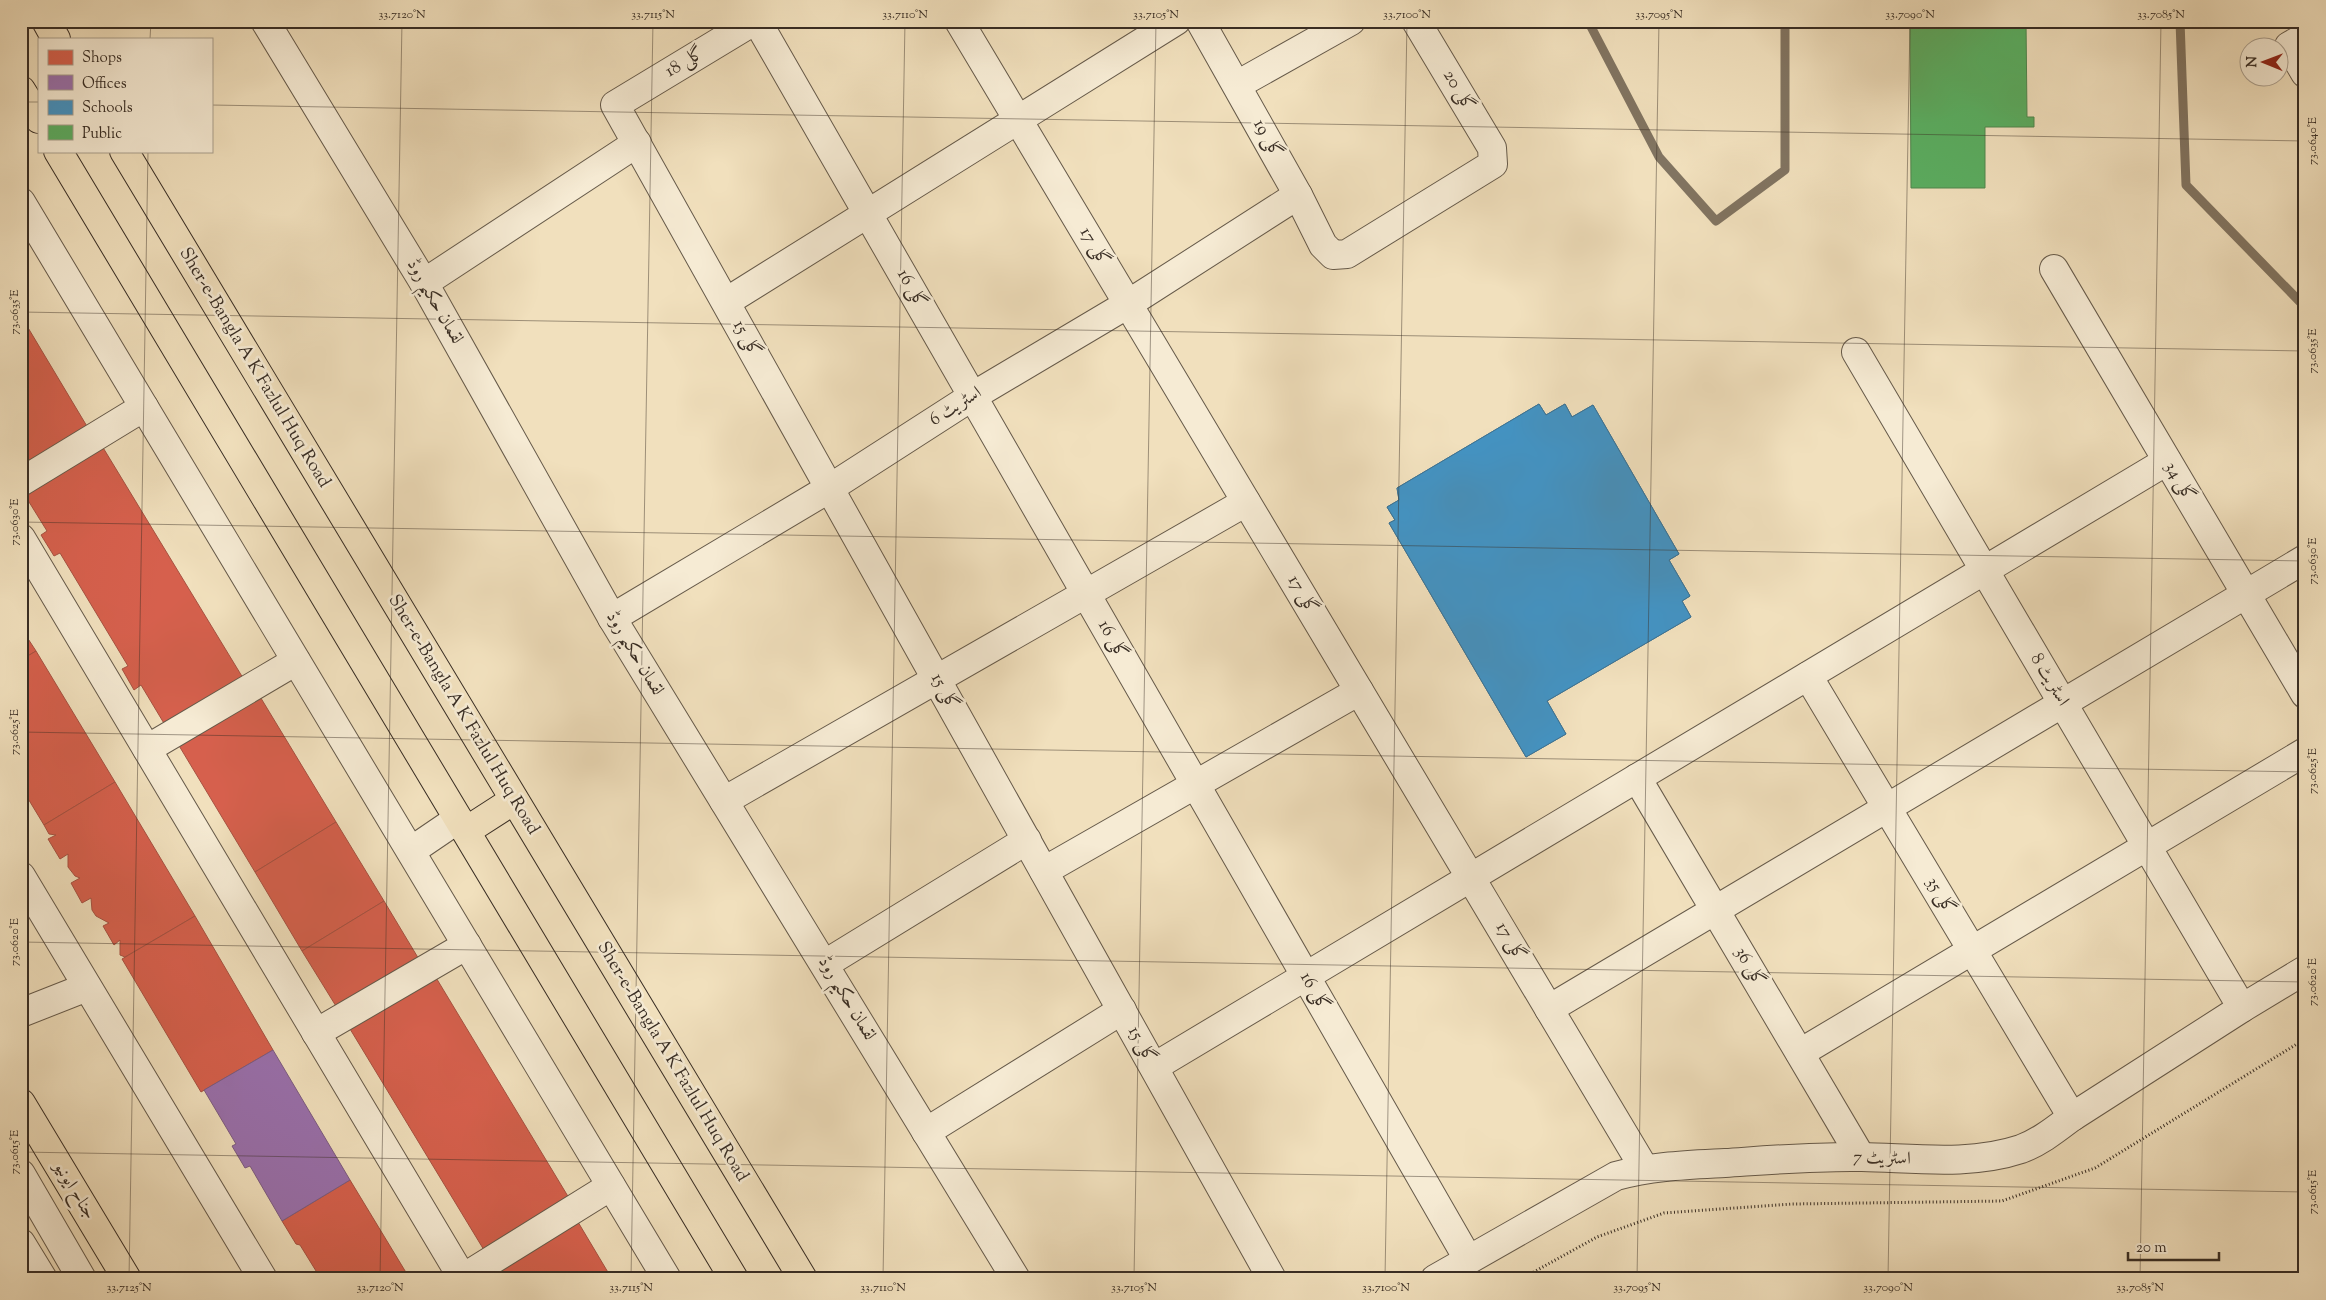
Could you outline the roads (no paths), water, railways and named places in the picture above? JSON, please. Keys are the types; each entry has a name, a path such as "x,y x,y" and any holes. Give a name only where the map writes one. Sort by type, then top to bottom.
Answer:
{"main road":[{"path":"21,90 38,117"},
{"path":"59,152 734,1279"},
{"name":"Sher-e-Bangla A K Fazlul Huq Road","path":"125,152 803,1279"},
{"path":"462,825 514,800"},
{"name":"جناح ایونیو","path":"21,1103 127,1279"}],"street":[{"name":"لقمان حکیم روڈ","path":"265,21 424,283 612,618 1016,1279"},
{"name":"گلی 18","path":"615,105 756,21"},
{"name":"گلی 16","path":"756,21 1468,1260"},
{"name":"گلی 17","path":"959,21 1644,1168"},
{"path":"726,302 1176,21"},
{"name":"گلی 19","path":"1200,21 1298,195 1323,245 1333,255"},
{"path":"1237,85 1351,21"},
{"name":"گلی 20","path":"1333,255 1346,254 1493,164 1492,148 1416,21"},
{"path":"2297,41 2305,73"},
{"name":"گلی 15","path":"615,105 1272,1279"},
{"path":"424,283 637,143"},
{"name":"اسٹریٹ 6","path":"612,618 830,488 972,396 1128,304 1298,195"},
{"path":"21,202 667,1279"},
{"name":"گلی 34","path":"2054,269 2305,694"},
{"name":"اسٹریٹ 8","path":"1856,352 2242,1008"},
{"path":"21,482 144,407"},
{"path":"1154,1067 2167,461"},
{"path":"724,801 1246,502"},
{"path":"21,538 463,1279 611,1186"},
{"path":"1549,1009 2305,560"},
{"path":"147,749 296,661"},
{"name":"گلی 35","path":"1808,676 2072,1117"},
{"path":"1044,871 1359,691"},
{"path":"1800,1054 2305,752"},
{"name":"گلی 36","path":"1637,778 1861,1157"},
{"path":"411,851 462,825"},
{"path":"825,964 1027,840"},
{"path":"21,876 263,1279"},
{"path":"316,1034 467,944"},
{"name":"اسٹریٹ 7","path":"1435,1279 1616,1176 1644,1168 1764,1160 1861,1157 1932,1160 1977,1158 2021,1149 2046,1136 2072,1117 2242,1008 2305,970"},
{"path":"21,1014 88,987"},
{"path":"926,1132 1122,1010"},
{"path":"21,1174 82,1279"},
{"path":"21,1243 43,1279"}],"waterway":[{"path":"1588,21 1659,157 1716,221 1785,170 1785,21"},
{"path":"2180,21 2186,185 2305,307"}]}
